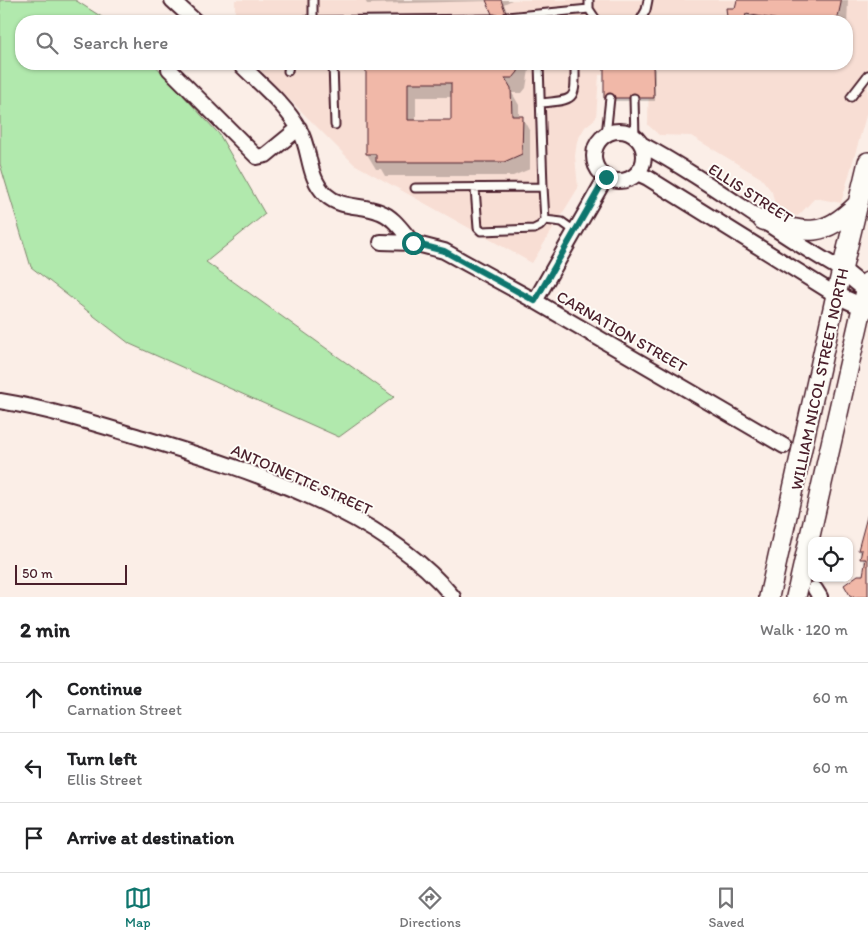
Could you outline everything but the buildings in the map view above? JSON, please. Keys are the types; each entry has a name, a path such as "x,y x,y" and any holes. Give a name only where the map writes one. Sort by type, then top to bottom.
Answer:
{"main road":[{"name":"WILLIAM NICOL STREET NORTH","path":"769,597 836,295 868,162"},
{"path":"763,220 799,230 822,229 843,219 858,204"},
{"name":"WILLIAM NICOL STREET NORTH","path":"796,597 867,296"}],"street":[{"path":"172,0 189,15"},
{"path":"170,70 257,157 266,154 299,128"},
{"path":"246,70 286,111 299,128 312,174 326,195 339,204 382,212 391,218 413,243"},
{"name":"ELLIS STREET","path":"606,135 621,132 638,141 763,220 804,249 842,270"},
{"path":"606,135 600,141 594,156 596,164 606,177 622,181 637,174 643,162 638,141"},
{"path":"637,174 648,178 836,295 867,296"},
{"path":"535,301 606,177"},
{"name":"CARNATION STREET","path":"381,242 413,243 444,251 535,301 784,446"},
{"path":"842,270 867,296"},
{"name":"ANTOINETTE STREET","path":"0,402 98,425 239,467 358,521 412,557 442,583 453,597"}],"lane":[{"path":"313,0 313,15"},
{"path":"588,0 589,9 593,15"},
{"path":"643,15 648,0"},
{"path":"548,15 589,9"},
{"path":"334,70 335,126"},
{"path":"539,70 542,187 546,220"},
{"path":"541,103 565,101 572,97 575,91 575,70"},
{"path":"851,97 868,75"},
{"path":"606,135 610,98"},
{"path":"634,98 638,141"},
{"path":"415,188 542,187"},
{"path":"475,188 478,228 481,231 534,229 546,220 562,222 576,232"}],"shaded area":[{"path":"235,0 868,0 868,109 841,203 815,198 798,216 777,213 772,192 761,178 691,136 659,135 648,125 649,75 599,75 596,118 585,127 577,141 575,156 578,188 532,263 354,164 260,70 853,70 853,15 235,15"}],"green space":[{"path":"0,0 75,0 99,15 15,15 15,70 160,70 219,134 265,214 206,262 394,397 339,437 130,344 31,267 0,164"}],"route":[{"path":"413,243 444,251 535,301 606,177"}]}
